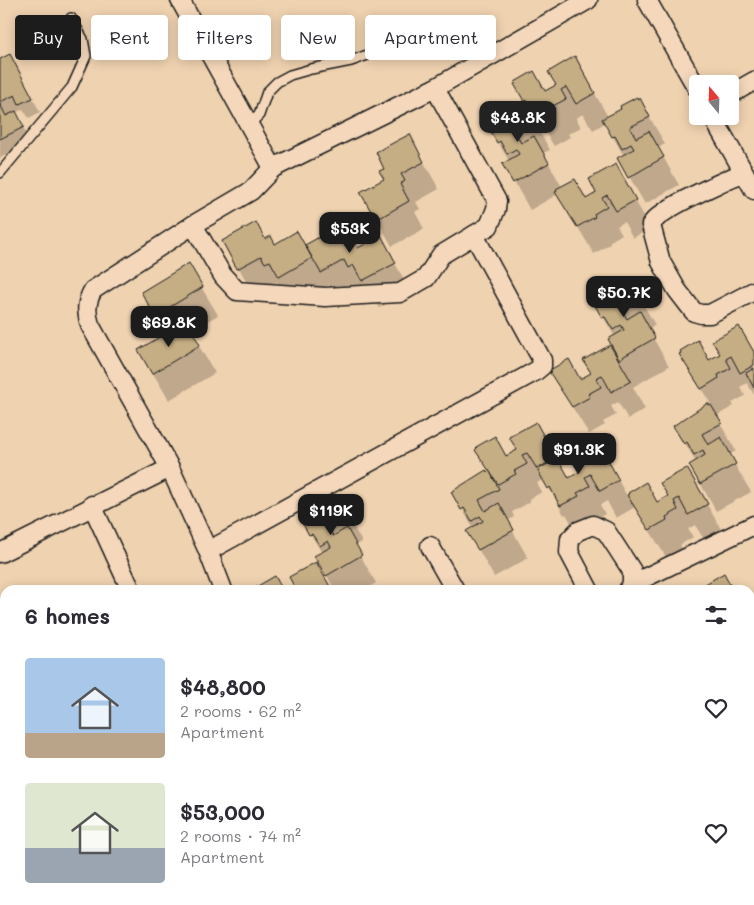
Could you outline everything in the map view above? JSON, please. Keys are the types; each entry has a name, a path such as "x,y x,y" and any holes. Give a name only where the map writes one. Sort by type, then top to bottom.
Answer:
{"street":[{"path":"180,0 274,168"},
{"path":"221,585 208,551 170,468 90,325 86,312 88,298 93,290 251,191 274,168 435,88 588,0"},
{"path":"647,0 690,75"},
{"path":"739,90 754,81"},
{"path":"193,226 223,276 237,291 325,297 400,293 426,278 441,255 489,226 496,209 497,200 435,88"},
{"path":"717,125 754,190"},
{"path":"744,172 693,196 658,216 651,226 661,262 677,290 694,312 710,314 754,291"},
{"path":"208,551 542,366 542,360 474,235"},
{"path":"0,553 92,505 170,468"},
{"path":"92,505 129,585"},
{"path":"587,585 569,552 570,539 578,531 593,525 606,531 632,571 630,585"},
{"path":"634,585 754,525"},
{"path":"430,546 452,585"}],"lane":[{"path":"0,173 72,87 86,56 81,36"},
{"path":"249,124 259,115 267,92 277,82 290,75 351,61 365,56"}],"building":[{"path":"10,54 33,98 19,104 15,95 0,102 0,59"},
{"path":"575,56 595,93 576,104 566,87 561,90 566,99 553,106 555,109 537,119 526,100 524,101 514,84 515,82 534,71 545,91 556,85 548,72"},
{"path":"637,97 638,99 640,98 650,117 630,127 636,138 649,131 664,157 628,178 617,158 634,149 631,144 622,149 615,136 612,137 602,119 621,109 620,106"},
{"path":"522,102 523,104 525,103 535,122 515,133 521,143 534,136 549,163 513,183 502,164 519,154 516,149 507,154 500,141 497,143 487,125"},
{"path":"0,104 6,116 16,111 24,127 0,139"},
{"path":"410,134 424,162 401,174 405,181 400,184 409,201 376,220 360,192 384,179 379,171 384,169 376,152"},
{"path":"616,164 636,200 616,211 607,195 602,198 607,206 594,214 595,217 577,227 555,192 557,191 556,189 575,179 586,199 596,193 589,179"},
{"path":"256,222 265,239 271,236 275,244 297,231 312,258 279,277 270,261 265,263 261,256 237,269 222,241"},
{"path":"339,226 349,244 354,241 358,248 381,235 396,263 362,281 353,265 348,268 344,260 321,273 305,245"},
{"path":"189,263 203,287 155,316 141,292"},
{"path":"627,278 628,280 630,279 641,298 621,309 627,319 640,311 655,338 619,359 608,339 624,330 621,325 613,330 605,317 602,318 592,300"},
{"path":"186,321 200,345 152,374 138,350"},
{"path":"739,326 754,352 754,365 740,373 731,356 726,359 731,368 718,375 719,378 701,389 679,354 681,353 680,351 698,340 709,360 720,354 712,341"},
{"path":"610,345 631,381 611,392 602,375 596,378 601,387 588,394 590,397 572,407 550,373 552,372 550,370 569,359 580,379 591,373 583,360"},
{"path":"754,368 754,388 746,373"},
{"path":"708,403 722,423 702,434 708,445 721,437 736,464 700,484 689,465 705,455 703,450 694,455 687,442 684,444 673,426"},
{"path":"536,422 556,458 537,469 527,453 522,455 527,464 514,471 516,474 498,484 475,450 476,447 495,436 506,456 517,450 509,437"},
{"path":"599,444 619,480 600,491 590,474 585,477 590,486 577,493 579,496 560,506 550,487 548,489 538,471 539,469 558,458 569,478 579,472 572,459"},
{"path":"687,468 708,504 688,515 679,498 674,501 678,510 666,517 667,520 649,530 627,495 628,493 646,482 657,502 668,496 660,483"},
{"path":"486,470 487,472 489,470 499,489 479,500 485,511 499,503 514,530 478,550 466,531 483,521 480,516 472,521 464,508 461,510 451,492"},
{"path":"334,495 335,497 337,496 347,514 327,525 333,536 347,528 362,555 326,576 314,556 331,547 328,541 320,546 312,534 309,535 299,517"},
{"path":"316,562 329,585 293,585 289,577"},
{"path":"724,573 730,585 704,585"},
{"path":"275,576 280,585 259,585"}]}
